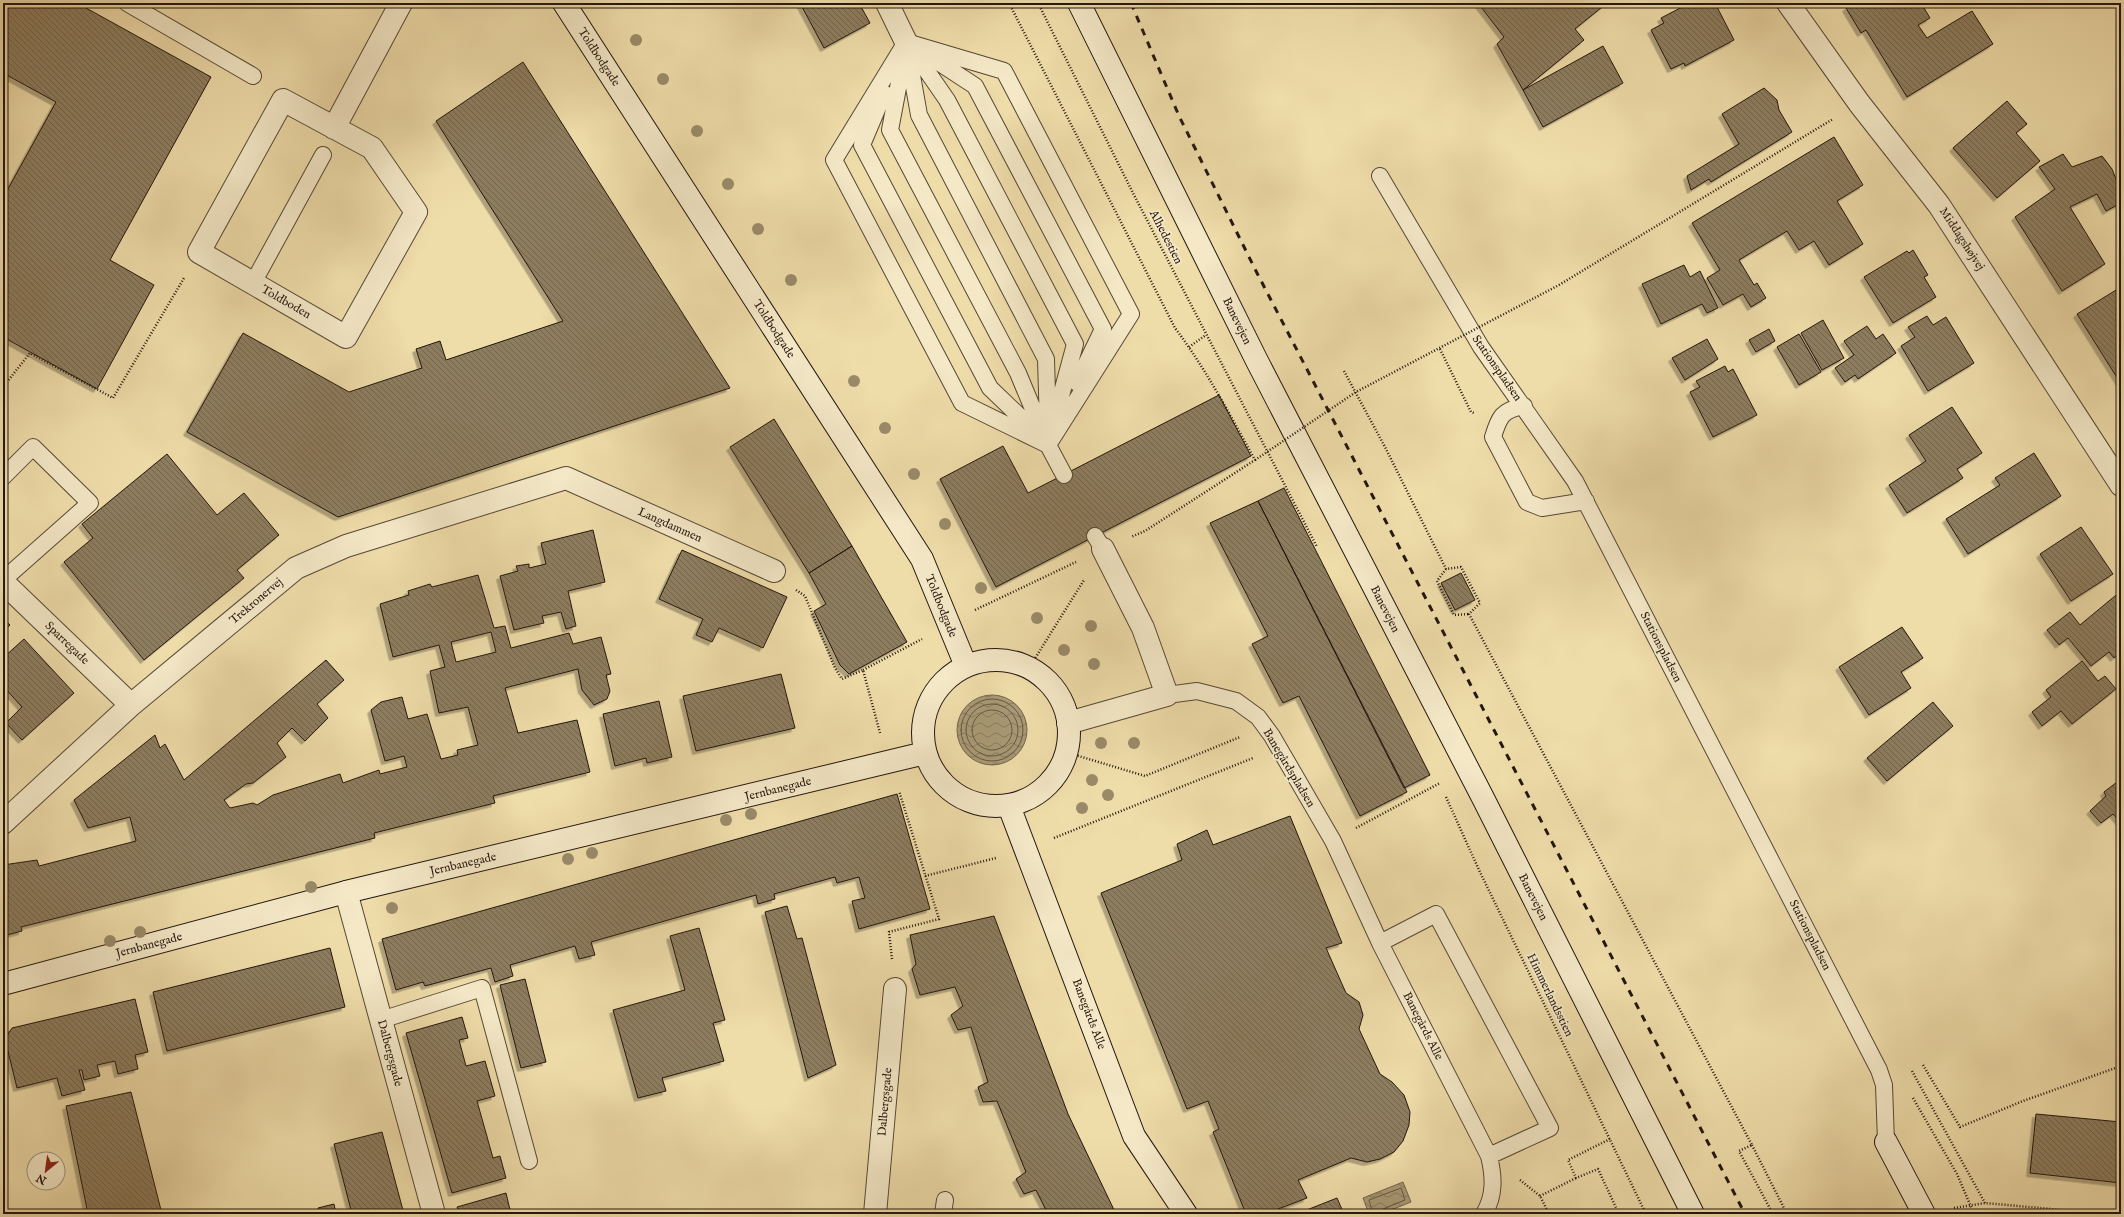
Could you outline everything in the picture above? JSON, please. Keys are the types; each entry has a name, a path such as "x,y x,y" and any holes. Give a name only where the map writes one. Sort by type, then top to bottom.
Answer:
{"street":[{"path":"334,128 401,3"},
{"name":"Toldbodgade","path":"564,3 922,559 966,666"},
{"path":"887,3 906,42"},
{"name":"Banevejen","path":"1079,3 1257,361 1475,784 1693,1214"},
{"name":"Middagshøjvej","path":"1789,3 1859,103 1940,204 2121,485"},
{"name":"Toldboden","path":"283,100 334,128 372,148 416,212 346,336 199,252 283,100"},
{"name":"Langdammen","path":"566,478 774,572"},
{"name":"Trekronervej","path":"3,822 131,705 296,568 346,546 566,478"},
{"path":"1099,543 1143,628 1167,695"},
{"name":"Sparregade","path":"3,581 131,705"},
{"path":"986,660 1008,661 1029,668 1043,678 1055,690 1063,706 1068,723 1065,752 1060,768 1045,787 1026,800 1010,806 978,804 955,794 936,776 925,753 922,728 929,702 944,681 966,666 986,660"},
{"name":"Banegårdspladsen","path":"1068,723 1167,695"},
{"name":"Jernbanegade","path":"3,984 346,892 925,753"},
{"name":"Banegårds Alle","path":"1010,806 1134,1136 1186,1214"},
{"name":"Dalbergsgade","path":"346,892 434,1214"},
{"name":"Dalbergsgade","path":"875,1214 895,989"},
{"path":"1886,1142 1924,1214"}],"lane":[{"path":"127,3 253,76"},
{"path":"906,42 890,130 1018,373 1048,444 1064,475"},
{"path":"906,42 919,115 1046,359 1048,444"},
{"path":"906,42 947,100 1075,344 1048,444"},
{"path":"906,42 862,145 990,388 1048,444"},
{"path":"906,42 975,86 1103,329 1048,444"},
{"path":"906,42 1004,70 1131,314 1048,444"},
{"path":"906,42 834,160 962,403 1048,444"},
{"path":"253,283 324,155"},
{"name":"Stationspladsen","path":"1380,176 1481,347 1524,406 1575,481 1586,501 1879,1070 1884,1085 1886,1142"},
{"path":"1524,406 1513,408 1499,418 1494,437 1527,502 1542,508 1586,501"},
{"path":"3,477 33,447 90,504 3,581"},
{"name":"Banegårdspladsen","path":"1167,695 1197,691 1236,701 1258,717 1333,841"},
{"name":"Banegårds Alle","path":"1333,841 1380,943 1490,1156 1494,1178 1487,1208"},
{"path":"1380,943 1436,914 1550,1128 1490,1156"},
{"path":"381,1020 482,988 529,1161"}],"path":[{"path":"1009,3 1171,321 1190,347 1218,393 1255,460"},
{"name":"Alhedestien","path":"1038,3 1206,335 1280,477"},
{"path":"1145,531 1225,481 1356,392 1559,285 1859,103"},
{"path":"3,387 30,353 113,398 199,252"},
{"path":"1190,347 1206,335"},
{"path":"1440,349 1471,412"},
{"path":"1344,371 1446,568"},
{"path":"805,596 835,668 842,679 863,670 949,625 1099,543"},
{"path":"1029,668 1099,543"},
{"path":"1461,567 1480,603 1469,614 1454,615 1437,581 1446,568 1461,567"},
{"path":"1469,614 1752,1145 1787,1214"},
{"path":"863,670 876,720 938,919 889,932 895,989"},
{"path":"1065,752 1145,776 1265,727"},
{"path":"925,876 1027,849 1278,748"},
{"name":"Himmerlandsstien","path":"1333,841 1440,783 1479,870 1646,1214"},
{"path":"1923,1065 1960,1127 2023,1101 2121,1066"},
{"path":"1912,1071 1986,1203"},
{"path":"1912,1096 1957,1174 1974,1214"},
{"path":"1576,1178 1568,1160 1610,1139"},
{"path":"1752,1145 1739,1151 1773,1214"},
{"path":"1540,1196 1598,1169 1619,1214"},
{"path":"1947,1210 1970,1204 1986,1203 2058,1211 2106,1214"}],"water":[{"path":"992,695 1005,698 1017,705 1024,717 1027,730 1024,743 1017,755 1005,762 992,765 979,762 967,755 960,743 957,730 960,717 967,705 979,698"},
{"path":"1403,1182 1411,1202 1381,1214 1369,1214 1363,1198"}],"building":[{"path":"3,3 77,3 211,77 110,260 154,285 97,389 3,337 3,198 56,102 3,73"},
{"path":"800,3 859,3 870,23 824,48"},
{"path":"1478,3 1607,3 1575,29 1584,40 1523,90 1497,44 1504,37"},
{"path":"1690,3 1715,3 1734,40 1685,66 1684,63 1671,69 1651,30 1664,23 1661,18"},
{"path":"1854,3 1921,3 1930,18 1918,25 1927,38 1972,11 1993,44 1907,97 1866,30 1861,33 1846,8"},
{"path":"1603,46 1623,83 1543,127 1523,90"},
{"path":"523,62 730,388 338,517 187,432 243,333 349,392 422,368 416,349 440,341 446,360 563,321 436,121"},
{"path":"1764,88 1777,100 1779,110 1792,132 1711,182 1709,179 1691,190 1687,176 1739,144 1722,114"},
{"path":"2007,101 2027,124 2016,133 2040,161 1997,198 1953,148"},
{"path":"1834,137 1863,185 1837,201 1863,244 1829,265 1814,241 1799,250 1787,231 1739,260 1754,285 1757,283 1766,298 1751,307 1743,294 1723,305 1707,278 1720,270 1692,223"},
{"path":"2063,154 2072,167 2102,156 2112,169 2121,192 2121,203 2106,211 2097,194 2070,207 2105,264 2062,291 2015,217 2055,189 2039,167"},
{"path":"1913,250 1928,275 1924,277 1936,297 1893,323 1864,277 1907,251 1909,253"},
{"path":"1684,265 1690,277 1700,271 1718,308 1707,313 1702,304 1661,324 1642,284"},
{"path":"2121,287 2121,384 2077,314"},
{"path":"1927,316 1933,325 1946,317 1974,363 1928,391 1901,346 1915,337 1908,327"},
{"path":"1823,320 1844,358 1822,370 1801,333"},
{"path":"1867,326 1876,339 1883,334 1896,353 1858,379 1855,375 1845,382 1835,368 1854,355 1844,341"},
{"path":"1769,329 1775,341 1756,352 1749,340"},
{"path":"1799,334 1821,372 1799,385 1777,347"},
{"path":"1707,339 1718,359 1685,380 1672,358"},
{"path":"1725,366 1728,372 1733,369 1757,415 1713,437 1690,392 1700,387 1696,381"},
{"path":"1219,395 1251,456 996,587 940,479 1003,446 1028,493"},
{"path":"1952,407 1982,453 1957,469 1963,478 1907,513 1889,485 1926,461 1909,435"},
{"path":"774,419 852,546 809,573 730,447"},
{"path":"2034,453 2061,496 1968,554 1946,519 2000,485 1995,478"},
{"path":"167,454 217,515 244,493 279,535 237,570 244,578 144,660 64,562 93,538 82,524"},
{"path":"1284,488 1430,775 1404,788 1258,501"},
{"path":"1258,501 1407,792 1360,816 1299,696 1283,703 1252,644 1268,636 1210,523"},
{"path":"2081,527 2113,574 2071,601 2040,554"},
{"path":"593,530 605,582 568,591 576,626 566,629 561,612 542,616 544,623 514,630 500,576 518,571 516,566 529,564 529,568 546,564 541,543"},
{"path":"852,546 907,642 849,674 840,665 814,611 826,604 809,573"},
{"path":"682,550 787,597 763,648 719,628 712,642 696,635 703,619 659,599"},
{"path":"1461,573 1475,600 1455,610 1441,583"},
{"path":"478,575 494,628 505,626 511,648 569,633 573,644 601,637 611,674 606,675 610,691 607,699 594,705 582,690 578,669 505,688 518,733 577,720 590,772 493,796 495,803 374,833 375,838 21,927 22,931 3,936 3,865 37,860 39,866 136,841 130,817 88,828 74,800 155,735 160,748 165,744 184,780 326,660 344,680 317,704 328,718 305,741 292,728 277,743 286,757 253,783 246,784 224,800 230,808 253,803 257,805 273,795 340,774 343,783 379,770 380,774 407,767 404,756 385,761 371,710 381,702 402,697 408,719 427,714 441,759 458,755 457,750 478,745 468,707 439,713 430,671 445,667 439,645 393,657 380,604 409,595 408,591 430,584 432,587","holes":["491,632 496,652 456,662 451,642"]},
{"path":"2121,591 2121,652 2114,658 2109,652 2091,666 2068,638 2059,645 2047,630 2070,612 2080,625"},
{"path":"3,618 10,625 3,632"},
{"path":"1902,627 1923,658 1901,672 1911,688 1869,715 1839,667"},
{"path":"24,639 74,693 22,740 6,723 22,707 3,686 3,658"},
{"path":"2082,661 2098,681 2105,676 2116,689 2072,724 2061,711 2042,726 2032,712 2051,697 2046,690"},
{"path":"781,674 795,728 696,751 683,696"},
{"path":"659,701 672,757 647,763 646,758 615,766 603,714"},
{"path":"1933,702 1953,726 1887,781 1867,758"},
{"path":"2121,779 2121,823 2113,814 2101,823 2090,811 2106,796 2104,792"},
{"path":"897,794 930,909 859,929 852,901 865,898 859,877 837,883 835,877 774,894 775,899 758,904 756,895 591,942 595,955 579,959 575,946 510,965 513,976 495,982 491,968 425,986 423,982 396,990 382,939"},
{"path":"1290,816 1342,943 1326,948 1346,993 1359,1002 1363,1015 1359,1029 1380,1074 1392,1082 1404,1095 1410,1112 1409,1125 1403,1141 1394,1152 1380,1159 1367,1162 1351,1158 1298,1180 1307,1198 1265,1214 1246,1214 1213,1132 1219,1129 1208,1101 1187,1109 1101,893 1182,860 1177,844 1207,830 1213,845"},
{"path":"787,906 797,939 802,938 836,1065 808,1078 765,912"},
{"path":"994,916 1068,1114 1116,1214 1048,1214 1036,1190 1024,1194 1016,1179 1026,1172 997,1101 983,1102 978,1087 988,1082 971,1027 958,1030 951,1015 963,1006 955,987 920,995 912,969 916,964 910,935"},
{"path":"699,928 725,1020 713,1023 724,1061 662,1078 666,1091 638,1098 613,1010 685,990 670,936"},
{"path":"330,948 345,1007 167,1051 153,992"},
{"path":"525,979 546,1062 521,1068 500,985"},
{"path":"135,999 148,1052 135,1055 138,1069 118,1074 115,1061 97,1065 100,1076 84,1080 82,1070 79,1070 85,1090 62,1096 57,1078 17,1088 5,1039 12,1028"},
{"path":"462,1017 468,1038 459,1040 466,1066 485,1061 495,1096 477,1101 493,1158 500,1156 506,1178 452,1193 406,1033"},
{"path":"131,1092 162,1214 88,1214 66,1106"},
{"path":"2036,1114 2121,1122 2121,1183 2030,1173"},
{"path":"382,1132 404,1214 352,1214 334,1144"},
{"path":"506,1193 511,1214 460,1214 457,1207"},
{"path":"1337,1198 1344,1214 1299,1213"},
{"path":"334,1204 336,1214 319,1214 318,1208"}],"railway":[{"path":"1131,3 1179,116 1257,273 1745,1214"}]}
